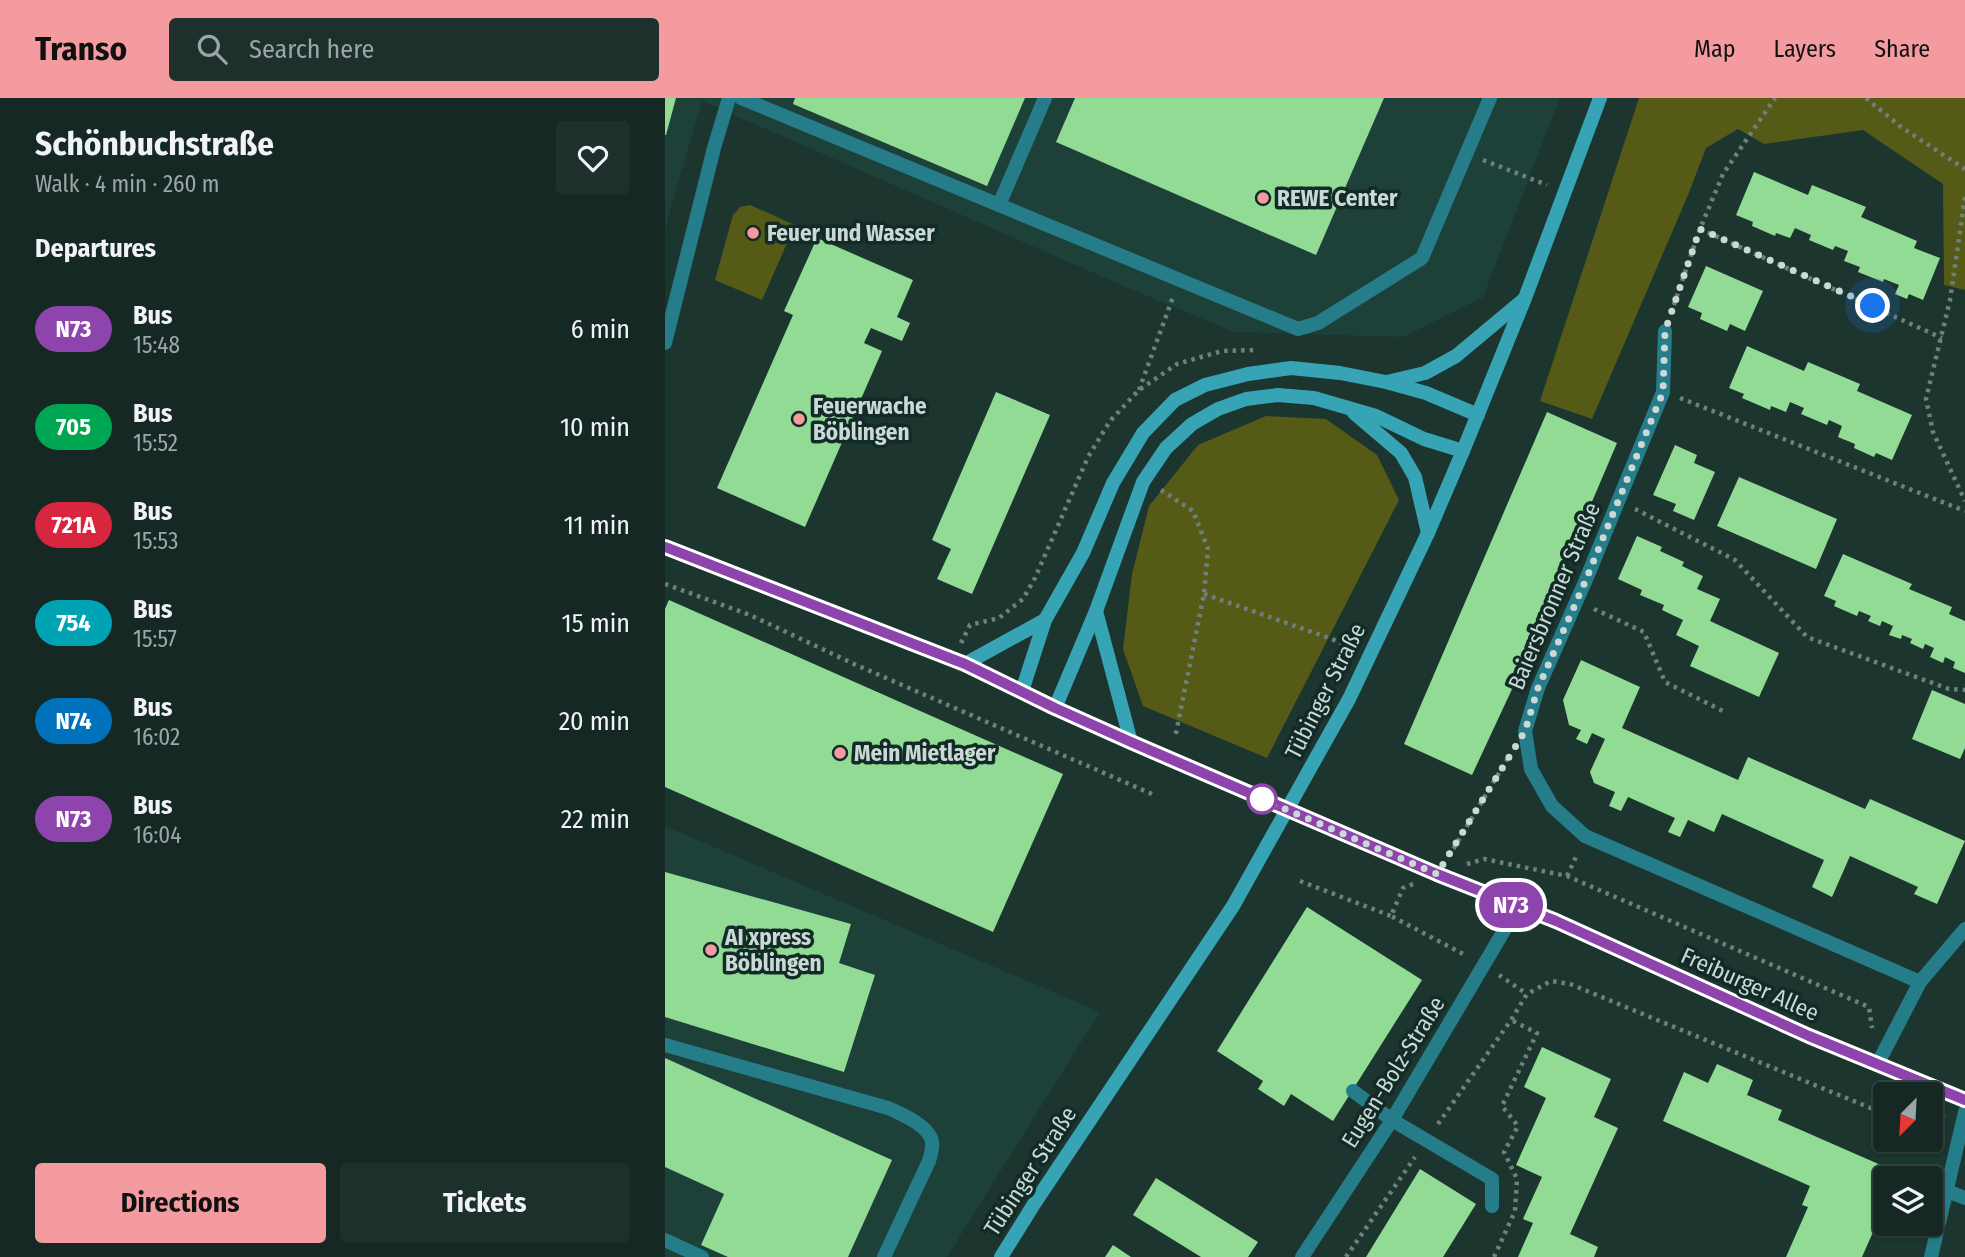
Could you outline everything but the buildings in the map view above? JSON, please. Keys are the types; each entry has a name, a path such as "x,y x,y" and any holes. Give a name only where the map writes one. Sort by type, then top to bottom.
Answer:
{"main road":[{"name":"Tübinger Straße","path":"1001,1257 1233,906 1313,766 1370,657 1428,533 1478,415 1525,299 1600,98"},
{"path":"1386,382 1425,373 1456,356 1525,299"},
{"path":"1021,691 1045,620 1083,553 1113,483 1143,433 1175,400 1205,385 1248,374 1291,368 1340,373 1386,382 1426,393 1478,415"},
{"path":"1055,708 1096,611 1143,482 1166,448 1192,424 1218,409 1246,399 1278,395 1314,398 1376,416 1424,439 1463,451"},
{"path":"1350,410 1401,453 1415,477 1428,533"},
{"path":"1096,611 1131,742"},
{"path":"959,662 1045,620"}],"street":[{"path":"665,343 729,98"},
{"path":"741,98 1298,329 1318,323 1422,258 1490,98"},
{"path":"999,205 1045,98"},
{"name":"Baiersbronner Straße","path":"1665,331 1663,392 1538,688 1525,731 1531,769 1552,806 1585,836 1920,982"},
{"name":"Freiburger Allee","path":"665,547 959,662 1131,742 1437,874 1556,921 1877,1065 1965,1100"},
{"name":"Eugen-Bolz-Straße","path":"1302,1257 1392,1120 1518,907"},
{"path":"1877,1065 1920,982 1965,929"},
{"path":"665,1045 888,1108 922,1128 931,1138 929,1161 884,1257"},
{"path":"1353,1091 1392,1120 1492,1179 1492,1206"},
{"path":"1931,1257 1965,1112"},
{"path":"1947,1191 1965,1198"},
{"path":"665,1240 702,1257"}],"path":[{"path":"1665,331 1700,229 1723,174 1775,98"},
{"path":"1866,98 1901,127 1965,169"},
{"path":"1466,153 1565,192"},
{"path":"1965,197 1950,300 1926,399 1933,432 1965,501"},
{"path":"1700,229 1942,338"},
{"path":"1139,390 1179,279"},
{"path":"1663,392 1965,511"},
{"path":"959,662 970,625 999,618 1023,598 1035,578 1088,457"},
{"path":"1160,489 1193,511 1208,549 1204,594 1171,758"},
{"path":"1618,501 1735,560 1807,637 1949,689 1965,690"},
{"path":"665,584 750,615 854,664 1152,794"},
{"path":"1204,594 1332,639 1370,657"},
{"path":"1577,601 1644,632 1665,682 1723,711"},
{"path":"1437,874 1525,731"},
{"path":"1391,916 1403,888 1484,859 1567,876 1869,1007 1877,1065"},
{"path":"1300,881 1391,916 1484,965 1527,995"},
{"path":"1346,1257 1527,995 1551,981 1570,984 1873,1109"},
{"path":"1494,1257 1515,1211 1517,1180 1504,1153 1518,1126 1502,1107 1537,1032 1511,1020"}],"shaded area":[{"path":"665,98 1560,98 1483,297 1404,337 1234,332 702,101 665,228"},
{"path":"665,826 1100,1012 947,1257 665,1257"}],"green space":[{"path":"1639,98 1965,98 1965,290 1944,285 1943,184 1863,130 1764,144 1738,129 1706,148 1592,419 1540,401"},
{"path":"750,205 795,225 762,300 715,280 733,215 740,207"},
{"path":"1266,416 1326,419 1377,455 1399,500 1267,758 1143,706 1123,649 1132,574 1149,506 1198,445"}],"bus line":[{"name":"N73","path":"665,547 965,664 1055,708 1211,777 1437,874 1556,921 1809,1036 1965,1100"}],"place":[{"name":"REWE Center","path":"1263,198"},
{"name":"Feuer und Wasser","path":"753,233"},
{"name":"Feuerwache Böblingen","path":"799,419"},
{"name":"Mein Mietlager","path":"840,753"},
{"name":"AI xpress Böblingen","path":"711,950"}],"route":[{"path":"1262,799 1437,874 1525,731 1538,688 1663,392 1665,331 1700,229 1873,306"}]}
